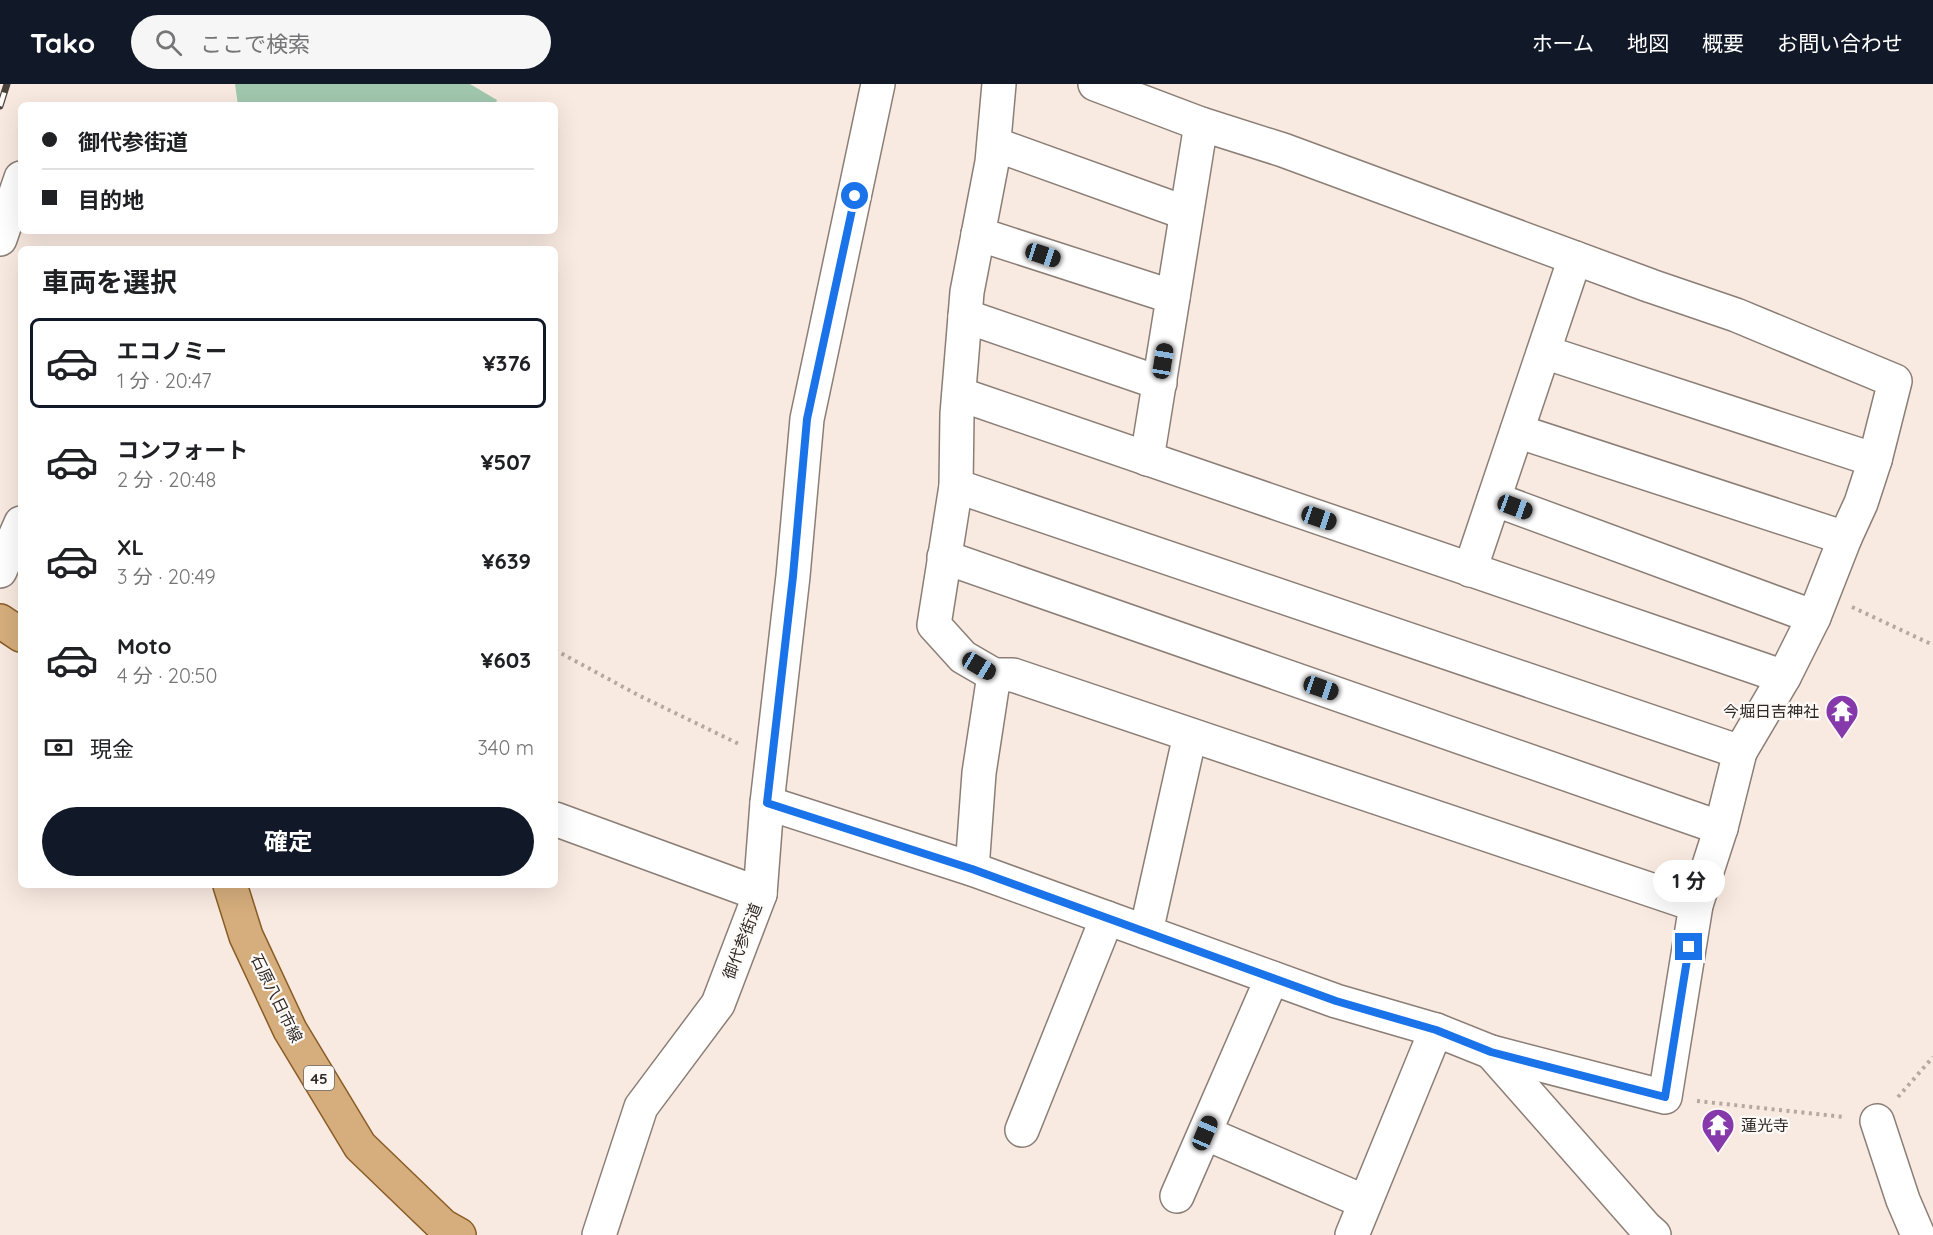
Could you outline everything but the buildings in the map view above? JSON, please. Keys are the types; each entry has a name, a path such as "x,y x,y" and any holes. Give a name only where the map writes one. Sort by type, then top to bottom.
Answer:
{"main road":[{"path":"0,621 18,633"},
{"name":"石原八日市線","path":"231,888 246,936 290,1030 360,1146 443,1226 459,1235"}],"street":[{"name":"御代参街道","path":"599,1235 641,1107 718,1004 760,894 767,803 793,576 807,419 878,84"},
{"path":"999,84 994,144 967,292 958,394 956,486 934,624 963,657 994,675 1013,675 1696,905"},
{"path":"767,803 972,869 1336,1001 1436,1030 1491,1052 1665,1097 1696,905 1721,828 1740,752 1784,676 1814,617 1861,503 1875,460 1895,381 1736,315 1095,84"},
{"path":"1147,459 1201,124"},
{"path":"994,144 1186,213"},
{"path":"0,239 18,187"},
{"path":"978,234 1173,297"},
{"path":"1470,570 1575,258"},
{"path":"965,316 1160,383"},
{"path":"1544,352 1875,460"},
{"path":"958,394 1784,676"},
{"path":"1517,431 1845,538"},
{"path":"956,486 1740,752"},
{"path":"1494,499 1814,617"},
{"path":"0,571 18,530"},
{"path":"944,557 1721,828"},
{"path":"972,869 979,773 994,675"},
{"path":"1146,932 1190,735"},
{"path":"558,820 760,894"},
{"path":"1022,1130 1107,918"},
{"path":"1177,1196 1272,978"},
{"path":"1352,1235 1436,1030"},
{"path":"1491,1052 1654,1235"},
{"path":"1877,1121 1903,1200 1918,1235"},
{"path":"1205,1133 1365,1202"}],"path":[{"path":"1847,604 1933,645"},
{"path":"558,652 638,695 773,761"},
{"path":"1665,1097 1877,1121 1933,1057"}],"green space":[{"path":"235,84 470,84 497,100 496,102 238,102"}],"railway":[{"path":"0,106 7,84"}],"place":[{"name":"今堀日吉神社","path":"1842,740"},
{"name":"蓮光寺","path":"1718,1154"}],"route":[{"path":"855,196 807,419 793,576 767,803 972,869 1336,1001 1436,1030 1491,1052 1665,1097 1689,947"}]}
